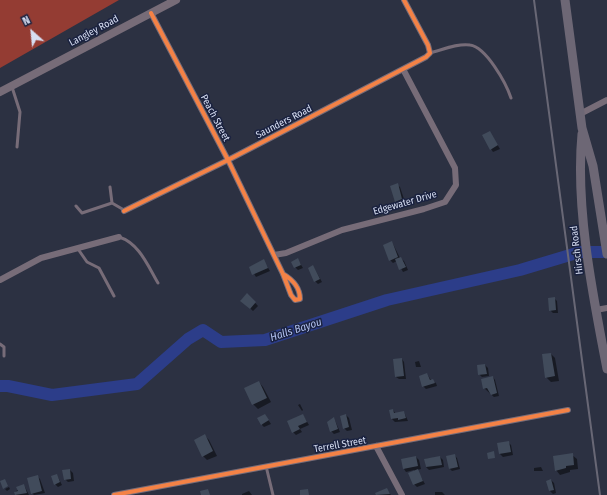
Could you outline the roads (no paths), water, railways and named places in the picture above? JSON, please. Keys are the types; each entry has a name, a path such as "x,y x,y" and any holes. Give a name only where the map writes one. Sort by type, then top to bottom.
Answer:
{"main road":[{"name":"Hirsch Road","path":"565,0 582,128 593,166 607,254"},
{"name":"Hirsch Road","path":"582,128 579,164 586,235 592,287 607,369"}],"street":[{"name":"Langley Road","path":"0,92 176,0"},
{"path":"404,0 430,53"},
{"name":"Peach Street","path":"150,13 228,160 283,274"},
{"name":"Saunders Road","path":"124,211 228,160 426,57 430,53"},
{"name":"Edgewater Drive","path":"274,255 286,253 342,230 424,209 445,202 456,186 455,168 403,69"},
{"path":"580,114 607,100"},
{"path":"0,280 41,258 78,250 119,237"},
{"path":"596,310 607,308"},
{"name":"Terrell Street","path":"114,495 568,410"},
{"path":"376,446 402,495"}],"lane":[{"path":"430,53 459,46 476,47 491,62 506,84 511,98"},
{"path":"12,86 20,112 17,147"},
{"path":"110,187 112,204"},
{"path":"76,206 82,213 112,204 124,211"},
{"path":"119,237 126,239 143,256 158,284"},
{"path":"78,250 87,262 99,268 114,296"},
{"path":"0,344 4,348 4,356"},
{"path":"266,466 273,495"}],"waterway":[{"name":"Halls Bayou","path":"0,386 8,386 52,395 137,384 188,339 203,330 221,342 265,340 387,300 520,270 580,252 607,252"}],"railway":[{"path":"534,0 600,495"}]}
